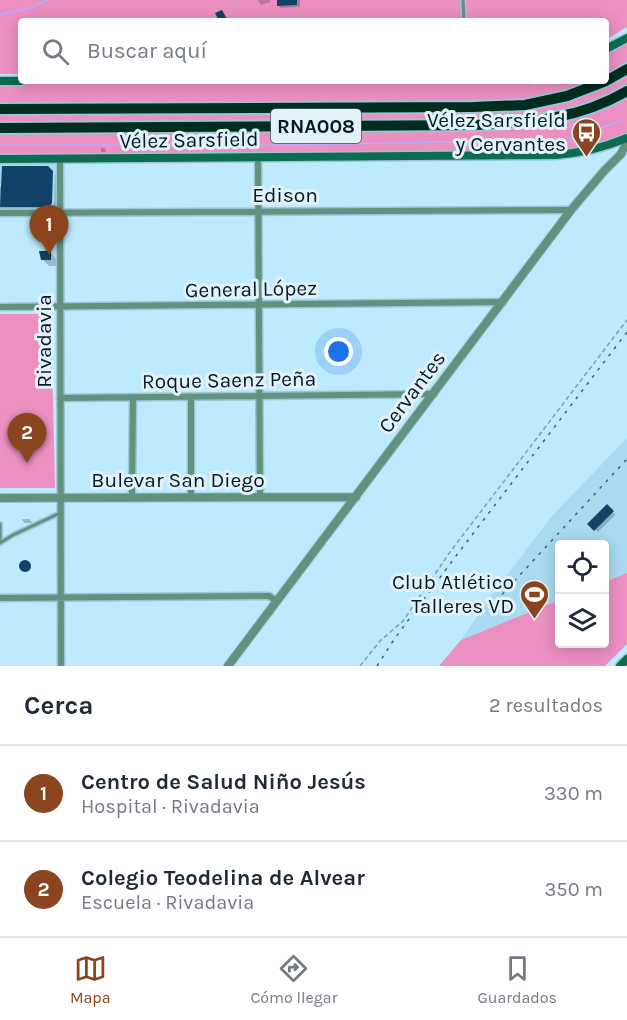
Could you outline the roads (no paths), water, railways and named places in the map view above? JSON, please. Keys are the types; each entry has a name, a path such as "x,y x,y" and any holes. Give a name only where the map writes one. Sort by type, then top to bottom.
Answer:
{"highway":[{"name":"RNA008","path":"609,79 627,69"},
{"name":"RNA008","path":"0,109 525,105 567,96 598,84"},
{"name":"RNA008","path":"0,128 526,123 571,114 613,99 627,91"}],"main road":[{"path":"609,47 627,38"},
{"path":"0,81 18,81"},
{"name":"Vélez Sarsfield","path":"0,159 556,155 586,152 627,140"},
{"path":"620,666 627,659"}],"street":[{"name":"Cervantes","path":"228,666 571,210 621,154 627,140"},
{"path":"258,158 260,497"},
{"name":"Rivadavia","path":"60,159 61,666"},
{"name":"Edison","path":"0,213 571,210"},
{"name":"General López","path":"0,307 503,302"},
{"name":"Roque Saenz Peña","path":"60,398 434,394"},
{"path":"191,397 191,498"},
{"path":"132,498 133,398"},
{"name":"Bulevar San Diego","path":"0,498 356,497"},
{"path":"0,598 269,596 277,601"}],"lane":[{"path":"464,0 464,18"},
{"path":"0,524 0,542 61,513"}],"waterway":[{"path":"0,15 30,8 47,0"},
{"path":"0,145 290,145 551,140 572,138 622,121"}],"railway":[{"path":"377,666 456,556 627,332"},
{"path":"496,601 627,459"}],"place":[{"name":"Vélez Sarsfield y Cervantes","path":"587,158"},
{"name":"Centro de Salud Niño Jesús","path":"49,255"},
{"name":"Colegio Teodelina de Alvear","path":"27,463"},
{"name":"Club Atlético Talleres VD","path":"535,620"}]}
